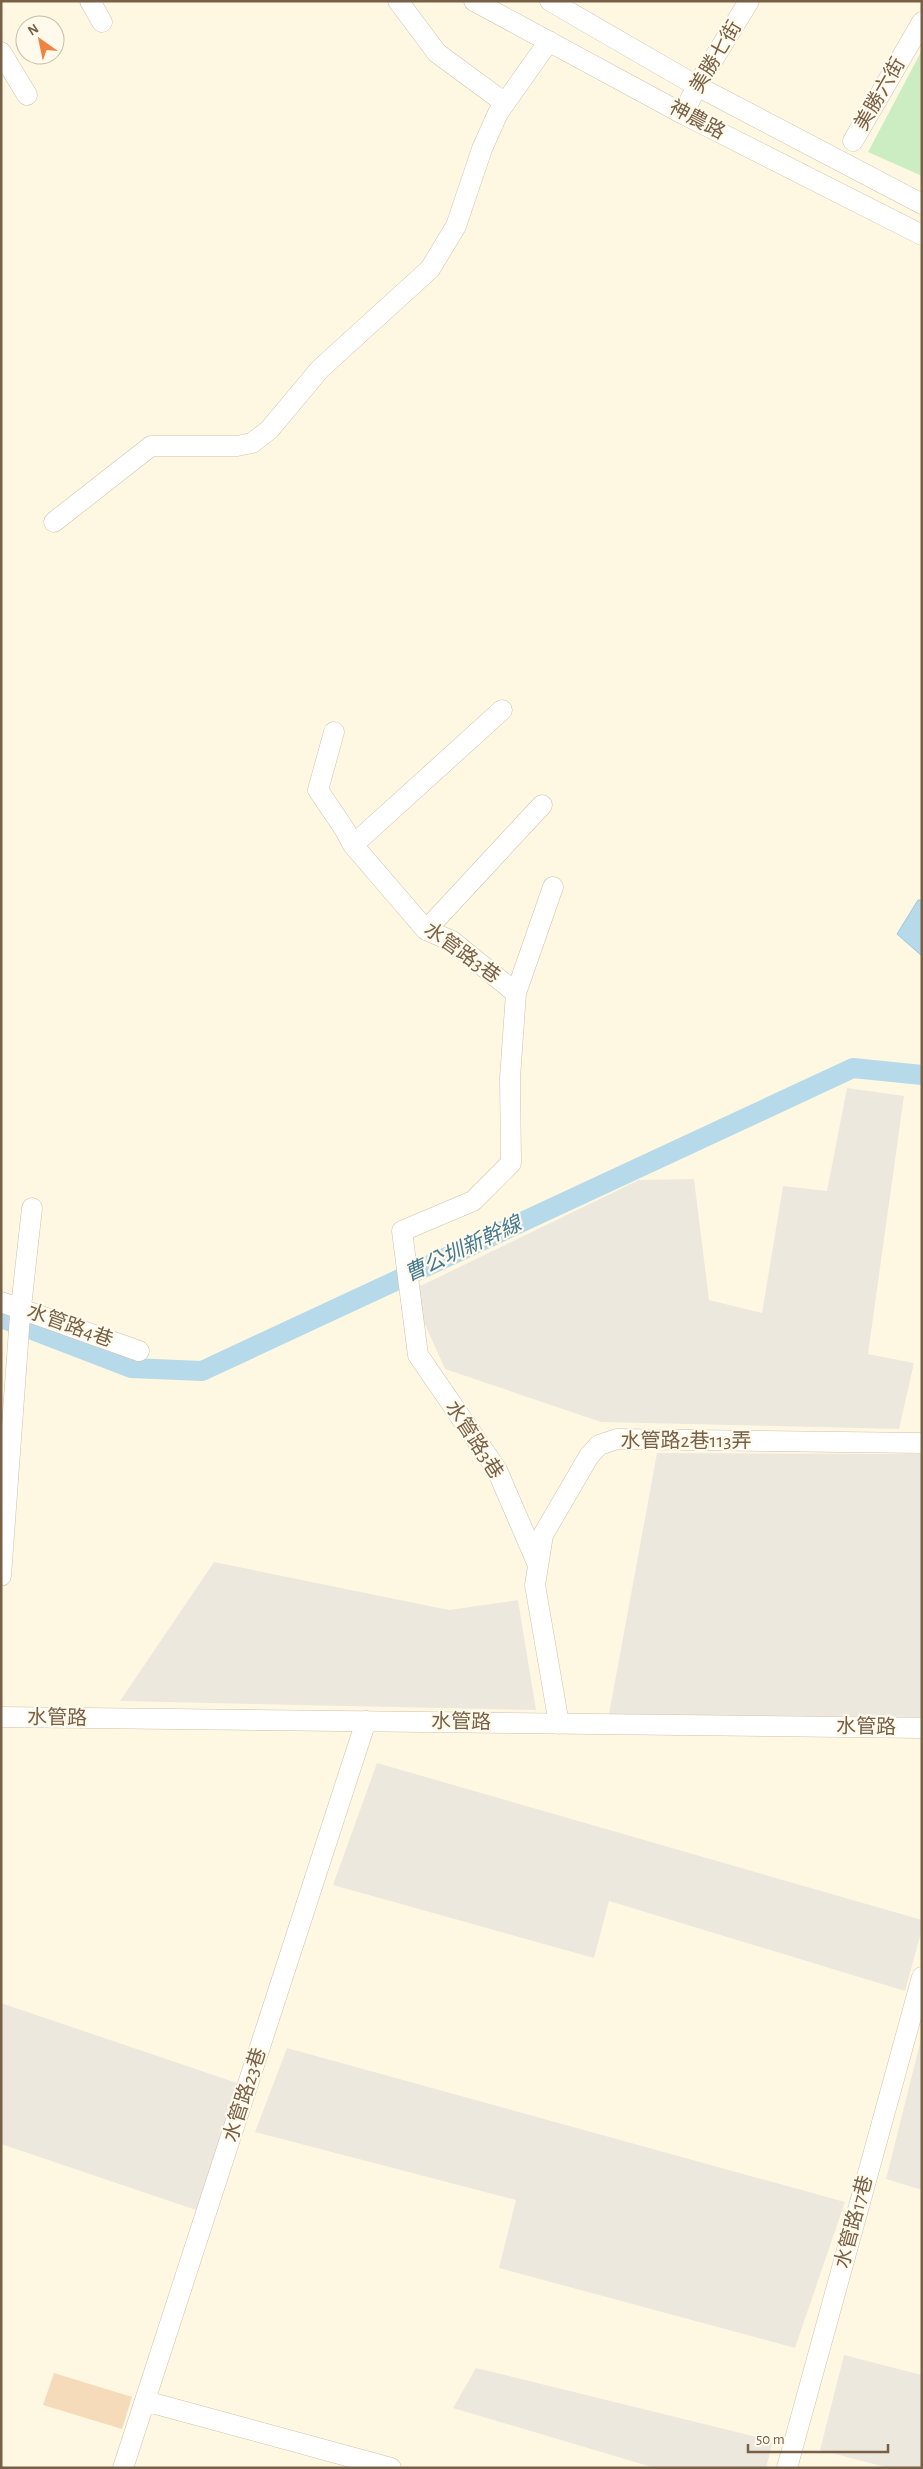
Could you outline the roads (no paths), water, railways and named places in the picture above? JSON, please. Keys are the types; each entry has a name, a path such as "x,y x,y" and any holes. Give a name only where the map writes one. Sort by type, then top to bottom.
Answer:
{"street":[{"path":"90,1 102,22"},
{"path":"398,1 437,53 505,103"},
{"name":"神農路","path":"474,1 683,114 922,235"},
{"name":"神農路","path":"550,1 697,86 922,204"},
{"name":"美勝七街","path":"683,114 697,86 749,1"},
{"name":"美勝六街","path":"853,141 922,22"},
{"path":"54,522 151,446 237,446 252,443 262,436 320,369 430,269 456,226 482,149 498,113 549,41"},
{"path":"1,52 27,95"},
{"path":"353,845 502,710"},
{"name":"水管路3巷","path":"334,732 318,790 353,845 426,930 452,941 516,993 510,1078 511,1163 473,1201 402,1231 402,1234 418,1355 496,1470 538,1565"},
{"path":"426,930 542,805"},
{"path":"516,993 553,887"},
{"name":"水管路4巷","path":"1,1576 18,1343 32,1208"},
{"name":"水管路4巷","path":"1,1302 21,1312 139,1351"},
{"name":"水管路2巷113弄","path":"559,1724 534,1585 543,1535 589,1456 599,1445 617,1439 922,1443"},
{"name":"水管路","path":"1,1717 922,1728"},
{"name":"水管路23巷","path":"123,2468 366,1721"},
{"name":"水管路17巷","path":"787,2468 922,1977"},
{"path":"145,2401 391,2468"}],"water":[{"path":"918,900 922,900 922,956 897,934"}],"waterway":[{"name":"曹公圳新幹線","path":"1,1318 131,1368 202,1371 853,1068 922,1075"}]}
